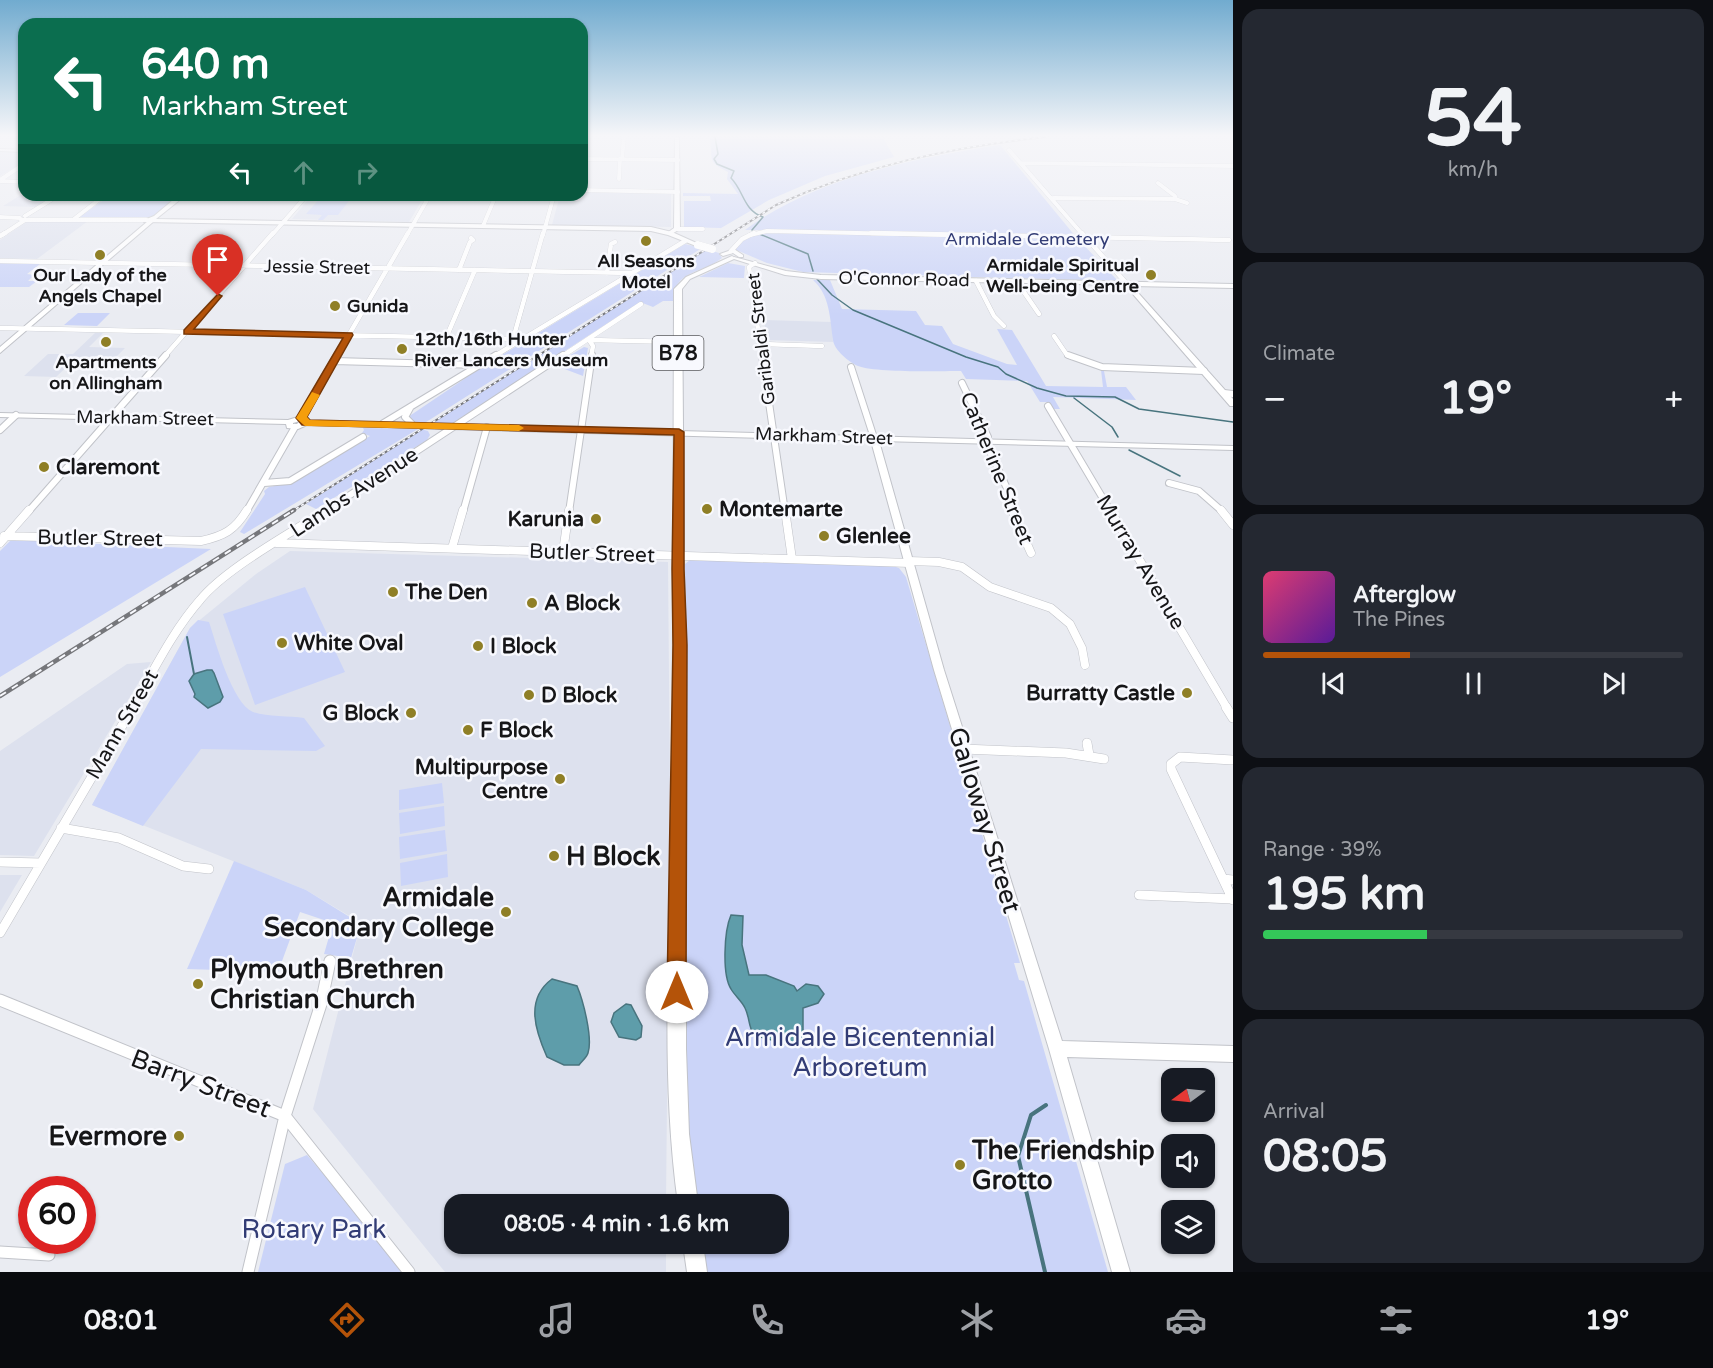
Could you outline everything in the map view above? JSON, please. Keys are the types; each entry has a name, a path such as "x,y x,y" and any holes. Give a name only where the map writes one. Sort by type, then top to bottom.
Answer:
{"main road":[{"path":"153,220 176,201"},
{"path":"153,220 651,229 674,231 685,241 727,254"},
{"name":"B78","path":"687,1194 680,1134 676,1049 680,645 678,289 688,278 727,254"},
{"path":"694,1254 697,1272"}],"street":[{"path":"678,196 674,231 703,229"},
{"path":"1053,198 1175,199 1187,203"},
{"path":"1053,198 1233,404"},
{"path":"0,235 50,201"},
{"path":"74,219 97,201"},
{"path":"0,543 3,536 111,418 301,201"},
{"path":"363,437 290,481 264,483 292,424 303,420 334,361 427,201"},
{"path":"483,226 493,201"},
{"path":"513,339 552,201"},
{"path":"0,217 153,220"},
{"path":"0,351 153,220"},
{"path":"727,254 740,239 750,234 767,231 1225,239 1231,241"},
{"path":"459,270 473,239 464,239"},
{"path":"382,424 685,241"},
{"path":"607,273 611,244 615,242"},
{"name":"O'Connor Road","path":"727,254 785,273 813,277 1016,280"},
{"name":"Jessie Street","path":"0,261 633,273"},
{"name":"O'Connor Road","path":"754,263 806,274 1233,286"},
{"name":"Garibaldi Street","path":"754,263 749,267 792,559"},
{"path":"446,338 475,270"},
{"path":"1016,280 1039,314"},
{"path":"976,281 994,315 1004,326"},
{"name":"Lambs Avenue","path":"275,543 641,304"},
{"path":"0,328 524,339"},
{"path":"1054,336 1067,355 1102,367 1203,370"},
{"path":"589,340 678,342"},
{"path":"563,552 593,346 589,340"},
{"path":"759,344 822,346"},
{"path":"334,361 481,366"},
{"name":"Galloway Street","path":"851,367 874,438 963,749 1057,1049 1121,1272"},
{"name":"Catherine Street","path":"962,383 988,437 987,441 1010,495 1013,515 1031,553"},
{"path":"1224,393 1233,394"},
{"name":"Murray Avenue","path":"1048,405 1233,718"},
{"path":"411,407 405,417 414,425"},
{"name":"Markham Street","path":"0,415 292,424"},
{"path":"0,430 16,415"},
{"name":"Markham Street","path":"303,420 370,425 414,425"},
{"name":"Markham Street","path":"370,425 1233,448"},
{"name":"Lambs Avenue","path":"428,426 432,430 433,440"},
{"path":"452,548 487,427"},
{"name":"Butler Street","path":"3,536 201,541 220,537 234,530 264,483"},
{"path":"1169,483 1183,484 1208,495 1233,525"},
{"name":"Butler Street","path":"275,543 948,563 967,569 991,587 1054,609 1068,620 1073,629 1084,653 1085,665"},
{"name":"Mann Street","path":"0,933 190,612 201,598 232,572 275,543"},
{"path":"1087,743 1089,755"},
{"path":"963,749 1089,755 1104,759"},
{"path":"1139,895 1233,900 1228,880 1171,769 1174,760 1180,757 1233,760"},
{"path":"61,828 119,838 183,866 209,869"},
{"path":"0,862 41,863"},
{"path":"248,1272 285,1116 321,1004 330,961"},
{"name":"Barry Street","path":"0,1000 285,1116 409,1272"},
{"path":"1057,1049 1233,1054"},
{"path":"0,1252 49,1256"}],"shaded area":[{"path":"588,196 671,196 671,227 552,225 558,201 588,201"},
{"path":"18,197 18,201 45,201 36,207 3,206"},
{"path":"307,201 421,201 409,222 292,219"},
{"path":"88,221 37,259 0,258 0,240 26,222"},
{"path":"764,320 832,322 833,342 767,340"},
{"path":"95,333 103,333 89,347 125,348 115,358 77,357 56,377 24,376 48,354 73,354"},
{"name":"Armidale Secondary College","path":"290,551 668,562 670,791 666,1194 444,1194 444,1254 666,1254 666,1272 445,1272 313,1109 361,923 306,890 92,805 190,628 256,574"},
{"path":"151,662 34,856 0,855 0,751 127,664"},
{"path":"212,670 214,673 223,697 220,702 208,708 194,697 195,694 189,681 194,674"},
{"path":"0,875 22,875 0,912"},
{"path":"731,915 743,916 742,945 749,975 766,975 794,986 797,991 806,984 818,986 824,994 818,1003 803,1008 803,1040 785,1044 754,1035 745,1008 731,989 726,974 726,942"},
{"path":"552,979 577,986 582,1000 587,1019 589,1046 587,1054 579,1065 564,1065 547,1057 539,1036 535,1005 538,996"},
{"path":"626,1004 631,1005 642,1026 641,1037 636,1040 619,1037 611,1022 614,1013"}],"green space":[{"path":"710,196 777,196 721,228 684,227 684,201 711,201"},
{"name":"Armidale Cemetery","path":"1042,196 1076,237 1118,281 803,272 767,263 734,249 751,237 785,230 745,230 802,197"},
{"path":"102,201 172,201 156,215 149,217 79,217"},
{"path":"318,201 349,201 338,215 328,215 323,220 318,220 322,215 306,214"},
{"path":"685,244 702,248 423,424 415,423 408,417 479,369"},
{"path":"706,249 719,253 722,258 678,283 673,301 663,301 653,307 640,302 456,422 431,424"},
{"path":"0,263 40,264 27,274 34,275 28,281 37,281 29,287 0,287"},
{"path":"728,263 745,266 744,278 699,277"},
{"path":"813,280 830,280 842,309 916,311 925,325 942,326 953,344 1007,364 1017,365 997,329 1012,330 1046,386 1103,387 1101,370 1104,371 1107,387 1126,387 1136,400 1053,397 1060,409 1052,409 1048,402 1040,402 1027,381 966,379 961,371 893,371 858,366 850,362 836,348 826,300"},
{"path":"78,313 110,313 97,326 64,325"},
{"path":"584,347 588,348 583,376 554,365"},
{"path":"363,428 418,429 244,534 240,532 265,494 264,491 269,487 292,483 370,436 362,433"},
{"path":"421,429 428,431 430,435 427,440 316,509 306,504"},
{"path":"11,540 211,549 0,677 0,551"},
{"name":"Armidale Bicentennial Arboretum","path":"690,560 890,565 899,568 906,577 1020,963 1014,963 1019,980 1024,981 1108,1272 706,1272 703,1254 789,1254 789,1194 694,1194 687,1123 685,564"},
{"name":"White Oval","path":"305,587 345,672 255,705 223,614"},
{"path":"198,620 209,622 226,672 245,706 258,714 304,718 325,746 316,751 201,749 143,826 92,805 190,628"},
{"path":"442,783 444,803 399,810 399,790"},
{"path":"444,806 445,826 400,834 399,813"},
{"path":"445,830 447,851 400,859 399,837"},
{"path":"447,854 448,877 401,886 400,863"},
{"path":"234,861 306,890 361,924 351,958 324,954 333,923 300,912 278,972 187,969"},
{"name":"Rotary Park","path":"307,1155 344,1198 401,1272 258,1272 285,1164"}],"waterway":[{"path":"743,196 751,210 763,217 752,230"},
{"path":"757,233 808,254 813,271"},
{"path":"817,279 832,295 853,310 966,357 998,367 1006,374 1037,388 1066,396 1115,397 1139,409 1233,422"},
{"path":"1074,398 1112,427 1118,437"},
{"path":"1129,450 1180,476"},
{"path":"187,637 194,674"},
{"path":"1045,1272 1018,1156 1031,1115 1046,1105"}],"railway":[{"path":"291,512 776,205 796,196"},
{"path":"0,696 294,510"}],"slow traffic":[{"path":"315,395 301,418 306,421 305,423 519,428"}],"place":[{"name":"All Seasons Motel","path":"646,241"},
{"name":"Our Lady of the Angels Chapel","path":"100,255"},
{"name":"Armidale Spiritual Well-being Centre","path":"1151,275"},
{"name":"Gunida","path":"335,306"},
{"name":"Apartments on Allingham","path":"106,342"},
{"name":"12th/16th Hunter River Lancers Museum","path":"402,349"},
{"name":"Claremont","path":"44,467"},
{"name":"Montemarte","path":"707,509"},
{"name":"Karunia","path":"596,519"},
{"name":"Glenlee","path":"824,536"},
{"name":"The Den","path":"393,592"},
{"name":"A Block","path":"532,603"},
{"name":"White Oval","path":"282,643"},
{"name":"I Block","path":"478,646"},
{"name":"Burratty Castle","path":"1187,693"},
{"name":"D Block","path":"529,695"},
{"name":"G Block","path":"411,713"},
{"name":"F Block","path":"468,730"},
{"name":"Multipurpose Centre","path":"560,779"},
{"name":"H Block","path":"554,856"},
{"name":"Armidale Secondary College","path":"506,912"},
{"name":"Plymouth Brethren Christian Church","path":"198,984"},
{"name":"Evermore","path":"179,1136"},
{"name":"The Friendship Grotto","path":"960,1165"}],"route":[{"path":"218,296 187,332 349,335 301,418 306,421 305,423 679,432 677,992"}]}
